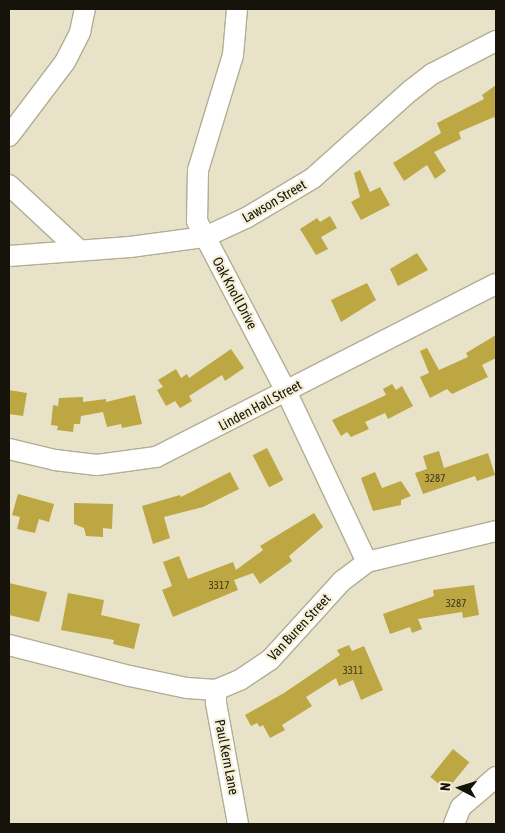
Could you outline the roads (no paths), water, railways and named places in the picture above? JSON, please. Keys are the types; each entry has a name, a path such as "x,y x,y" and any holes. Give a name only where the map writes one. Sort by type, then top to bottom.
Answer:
{"street":[{"path":"9,136 65,62 80,32 85,9"},
{"name":"Oak Knoll Drive","path":"238,9 233,55 198,170 195,202 197,221 286,392 367,562"},
{"name":"Lawson Street","path":"9,256 205,237 246,218 313,178 410,91 432,74 496,41"},
{"path":"9,185 79,250"},
{"name":"Linden Hall Street","path":"9,449 55,460 97,465 135,462 184,444 496,284"},
{"name":"Van Buren Street","path":"9,645 130,676 187,688 216,690 240,680 270,660 342,581 367,562 496,531"},
{"name":"Paul Kern Lane","path":"216,690 216,703 238,824"},
{"path":"454,824 461,807 496,778"}]}
